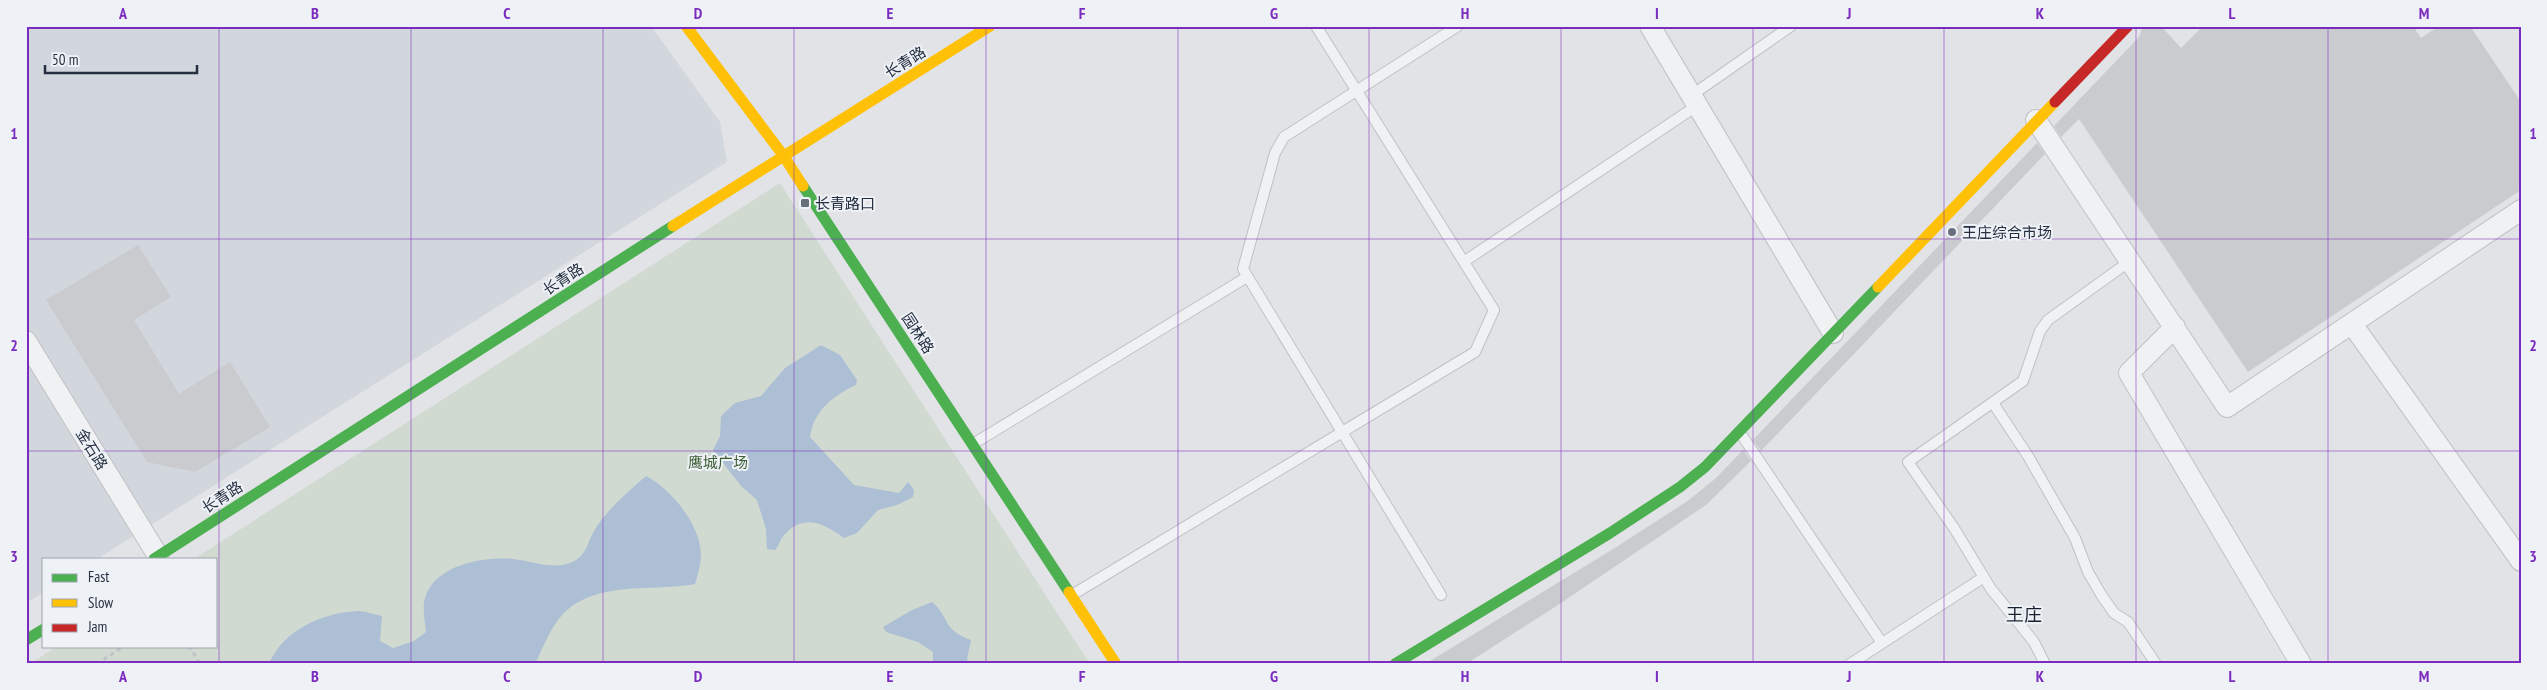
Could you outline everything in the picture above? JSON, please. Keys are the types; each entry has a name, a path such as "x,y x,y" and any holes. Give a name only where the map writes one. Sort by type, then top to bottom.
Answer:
{"street":[{"name":"园林路","path":"686,26 783,155 1116,664"},
{"name":"长青路","path":"156,557 783,155 990,26"},
{"path":"1650,26 1833,333"},
{"path":"1403,662 1680,488 1705,467 2128,26"},
{"path":"2036,120 2227,407 2521,210"},
{"path":"2352,324 2521,560"},
{"path":"2175,328 2129,373 2301,664"},
{"name":"金石路","path":"26,341 156,557"},
{"path":"26,640 42,630"}],"lane":[{"path":"967,26 974,36"},
{"path":"1072,595 1476,352 1494,310 1465,260 1316,26"},
{"path":"1441,595 1243,269 1275,152 1284,137 1458,26"},
{"path":"1465,260 1695,100 1791,26"},
{"path":"2045,664 2034,642 1984,577 1954,528 1908,462 2023,381 2040,331 2048,320 2130,261"},
{"path":"973,444 1247,278"},
{"path":"1993,403 2028,456 2075,538 2088,572 2102,596 2114,613 2128,622 2156,664"},
{"path":"1742,434 1882,643"},
{"path":"1850,664 1984,577"}],"path":[{"path":"97,664 121,648"},
{"path":"190,648 200,664"}],"shaded area":[{"path":"26,26 651,26 720,122 727,162 99,558 42,558 42,593 26,603"}],"green space":[{"name":"鹰城广场","path":"780,183 1090,664 30,664 54,648 218,648 218,558 196,558"}],"water":[{"path":"821,345 840,355 857,380 856,385 832,399 820,412 812,427 810,437 854,485 899,493 908,482 914,490 913,497 897,505 878,510 857,533 844,538 822,525 807,522 792,528 783,536 775,550 767,549 766,529 757,500 741,486 713,450 720,436 721,416 735,403 761,396 785,368"},
{"path":"646,476 665,489 674,498 696,531 701,554 695,584 626,589 592,596 576,603 563,614 555,625 535,664 269,664 275,652 294,633 318,619 345,612 362,611 382,616 380,641 393,648 414,641 426,632 424,602 430,587 449,570 475,561 488,559 513,559 545,565 561,565 576,560 585,550 594,531 605,516"},
{"path":"932,602 955,632 971,640 967,659 969,664 933,664 933,652 918,642 886,632 883,627 912,610"}],"building":[{"path":"2143,26 2161,26 2181,48 2203,26 2413,26 2421,38 2439,26 2470,26 2521,102 2521,190 2248,372 2079,119 2061,137 2054,126 2139,37"},
{"path":"2037,143 2045,154 1761,451 1753,440"},
{"path":"138,245 171,297 134,320 179,394 230,362 270,427 195,472 147,462 46,300"},
{"path":"1743,450 1751,461 1706,505 1555,607 1466,664 1425,664 1618,546 1689,500 1716,478"}],"traffic: fast":[{"path":"803,186 1069,592"},
{"path":"156,558 673,226"},
{"path":"1395,664 1610,533 1680,487 1705,467 1878,287"},
{"path":"26,640 42,630"}],"traffic: slow":[{"path":"686,26 783,155 803,186"},
{"path":"673,226 990,26"},
{"path":"1878,287 2055,102"},
{"path":"1069,592 1116,664"}],"traffic: jam":[{"path":"2055,102 2128,26"}],"place":[{"name":"长青路口","path":"805,203"},
{"name":"王庄综合市场","path":"1952,232"}],"district":[{"name":"王庄","path":"2024,614"}]}
